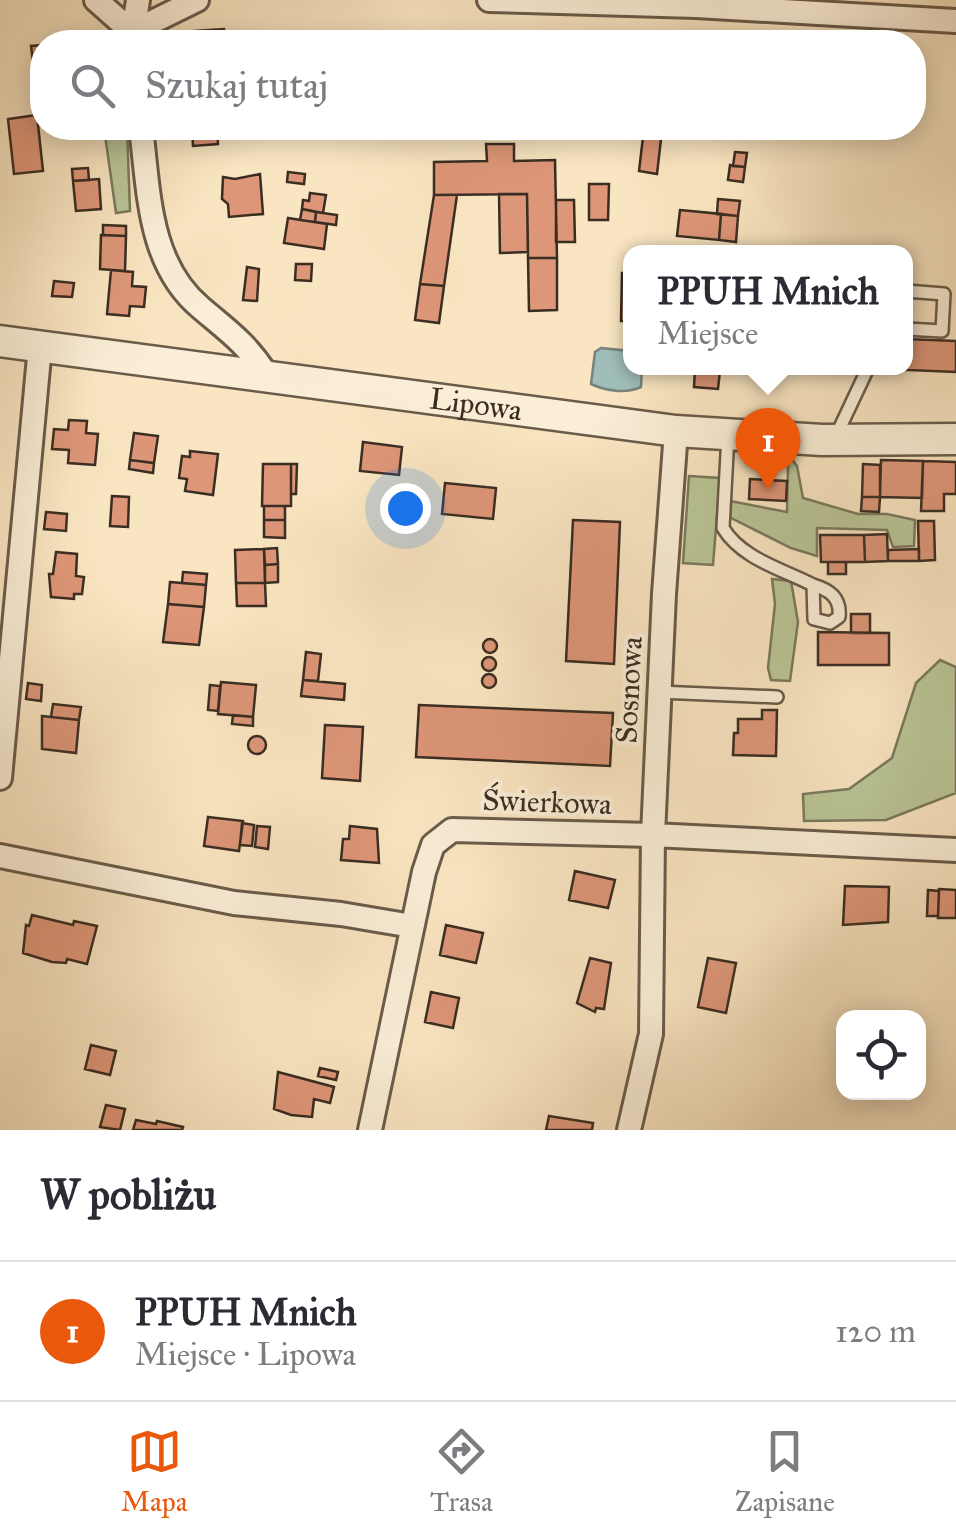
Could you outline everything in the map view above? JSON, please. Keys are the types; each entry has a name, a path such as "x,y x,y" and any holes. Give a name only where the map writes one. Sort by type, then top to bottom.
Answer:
{"street":[{"path":"96,0 125,30"},
{"path":"133,30 138,0"},
{"path":"144,30 196,0"},
{"path":"489,0 956,20"},
{"path":"143,140 158,245 172,275 200,308 240,339 266,374"},
{"name":"Lipowa","path":"0,341 676,431 834,440 956,439"},
{"path":"0,778 40,346"},
{"name":"Sosnowa","path":"629,1130 652,1034 653,835 676,431"},
{"name":"Świerkowa","path":"370,1130 412,926 434,845 452,830 956,850"},
{"path":"0,856 234,903 412,926"}],"lane":[{"path":"913,291 944,294 942,332 913,330"},
{"path":"834,440 865,375"},
{"path":"728,435 723,528 731,541 747,553 813,586"},
{"path":"660,692 778,698"}],"green space":[{"path":"106,140 127,140 130,211 116,213"},
{"path":"791,458 797,466 803,498 858,514 887,514 915,520 914,546 893,547 887,530 817,528 817,556 791,548 725,515 725,500 787,512"},
{"path":"689,476 720,478 713,565 683,563"},
{"path":"772,579 791,581 798,622 790,681 771,680 768,668 775,604"},
{"path":"940,660 956,667 956,793 886,820 804,821 803,794 849,789 892,758 916,683"}],"water":[{"path":"601,348 623,350 623,375 642,375 641,387 616,391 591,384 595,352"}],"building":[{"path":"30,116 30,140 40,140 43,171 14,174 8,119"},
{"path":"193,140 218,140 218,144 193,146"},
{"path":"643,140 661,140 657,174 639,171"},
{"path":"486,144 514,144 514,161 555,160 557,258 528,258 527,194 434,195 434,162 487,161"},
{"path":"735,152 747,153 745,167 733,166"},
{"path":"730,165 745,167 743,182 728,180"},
{"path":"88,168 89,180 73,181 72,169"},
{"path":"288,172 305,174 304,184 287,182"},
{"path":"260,174 263,214 229,217 228,204 222,199 223,177"},
{"path":"99,179 101,209 76,211 73,181"},
{"path":"589,184 609,184 608,220 589,220"},
{"path":"310,193 326,195 323,213 302,209 303,200 309,201"},
{"path":"499,194 527,194 528,252 500,253"},
{"path":"434,195 457,195 444,286 420,284"},
{"path":"718,199 740,201 738,216 717,214"},
{"path":"556,200 574,200 575,242 556,242"},
{"path":"302,209 316,212 315,222 300,220"},
{"path":"680,210 721,214 719,240 677,236"},
{"path":"316,212 337,215 336,225 315,222"},
{"path":"721,214 738,216 736,242 719,240"},
{"path":"288,218 327,224 324,249 284,243"},
{"path":"103,225 126,226 126,236 103,235"},
{"path":"101,235 126,236 125,271 100,269"},
{"path":"528,258 557,258 557,310 529,311"},
{"path":"296,264 312,264 311,281 295,280"},
{"path":"247,267 259,269 257,301 243,300"},
{"path":"111,270 133,272 132,286 146,287 144,307 130,306 129,316 107,314"},
{"path":"622,273 623,273 623,321"},
{"path":"54,281 74,283 72,297 52,296"},
{"path":"420,284 444,286 439,323 415,320"},
{"path":"913,339 956,341 956,372 913,370"},
{"path":"695,375 720,375 718,389 694,387"},
{"path":"69,420 87,421 86,433 98,434 95,465 68,463 69,450 52,449 54,429 68,430"},
{"path":"134,433 158,436 154,463 130,460"},
{"path":"363,442 402,447 399,475 360,471"},
{"path":"190,451 218,454 213,495 185,491 187,479 179,478 182,456 190,457"},
{"path":"130,460 154,463 153,473 129,469"},
{"path":"881,460 923,461 922,498 880,497"},
{"path":"923,461 956,462 956,494 944,494 944,511 921,511"},
{"path":"263,464 291,464 291,506 262,506"},
{"path":"291,464 297,464 296,494 291,494"},
{"path":"863,464 880,465 880,497 862,497"},
{"path":"750,479 787,481 786,501 749,499"},
{"path":"445,483 496,488 493,519 442,514"},
{"path":"112,496 129,497 128,527 110,526"},
{"path":"862,497 880,497 879,512 861,511"},
{"path":"264,506 285,506 285,520 264,520"},
{"path":"46,512 67,514 66,531 44,529"},
{"path":"264,520 285,520 285,538 264,537"},
{"path":"573,520 620,522 614,664 566,661"},
{"path":"918,521 934,521 935,560 919,561"},
{"path":"887,534 888,561 865,562 864,535"},
{"path":"820,535 864,535 865,562 821,562"},
{"path":"277,548 278,564 265,565 264,549"},
{"path":"264,549 265,583 236,583 235,550"},
{"path":"919,549 919,561 888,561 888,550"},
{"path":"56,552 77,554 76,576 84,577 82,594 74,594 74,599 51,597 49,574 53,574"},
{"path":"828,562 846,562 846,574 828,574"},
{"path":"278,564 278,582 265,583 265,565"},
{"path":"183,572 207,574 206,585 182,583"},
{"path":"170,582 206,585 204,607 168,604"},
{"path":"236,583 265,583 266,606 237,606"},
{"path":"168,604 204,607 199,645 163,642"},
{"path":"851,614 870,614 870,633 851,633"},
{"path":"818,632 889,633 889,665 818,665"},
{"path":"490,639 497,646 490,653 483,646"},
{"path":"306,652 321,654 318,681 303,680"},
{"path":"489,657 496,664 489,671 482,664"},
{"path":"489,674 496,681 489,688 482,681"},
{"path":"303,680 345,684 344,700 301,696"},
{"path":"221,682 256,685 253,717 218,714"},
{"path":"28,683 42,685 41,701 26,699"},
{"path":"210,685 220,686 218,711 208,710"},
{"path":"53,704 81,707 79,720 51,717"},
{"path":"419,705 613,713 610,766 416,757"},
{"path":"762,710 777,710 776,756 733,755 738,719 762,719"},
{"path":"233,715 253,717 253,726 232,724"},
{"path":"42,716 79,720 76,753 42,749"},
{"path":"325,725 363,727 360,781 322,778"},
{"path":"257,736 266,745 257,754 248,745"},
{"path":"208,817 243,821 239,851 204,846"},
{"path":"242,823 254,825 252,846 240,845"},
{"path":"257,826 270,827 268,849 255,847"},
{"path":"350,826 377,829 379,863 341,860 343,839 349,839"},
{"path":"575,871 615,880 608,908 569,900"},
{"path":"845,886 889,887 888,922 843,925"},
{"path":"939,889 956,890 956,918 938,918"},
{"path":"928,890 939,891 938,916 927,916"},
{"path":"32,915 73,925 74,921 97,926 87,964 67,959 66,963 52,962 23,953 26,925 29,926"},
{"path":"446,925 483,933 476,963 440,955"},
{"path":"590,958 611,963 604,1009 596,1008 595,1012 577,1003"},
{"path":"708,958 736,963 726,1013 698,1007"},
{"path":"431,992 459,998 453,1028 425,1022"},
{"path":"91,1045 116,1051 110,1075 85,1069"},
{"path":"320,1068 338,1072 336,1080 318,1076"},
{"path":"278,1072 334,1087 330,1103 314,1099 312,1117 274,1109"},
{"path":"106,1105 125,1109 120,1130 100,1127"},
{"path":"549,1116 593,1123 592,1130 546,1130"},
{"path":"136,1120 156,1124 157,1121 183,1127 133,1130"}],"place":[{"name":"PPUH Mnich","path":"768,490"}]}
